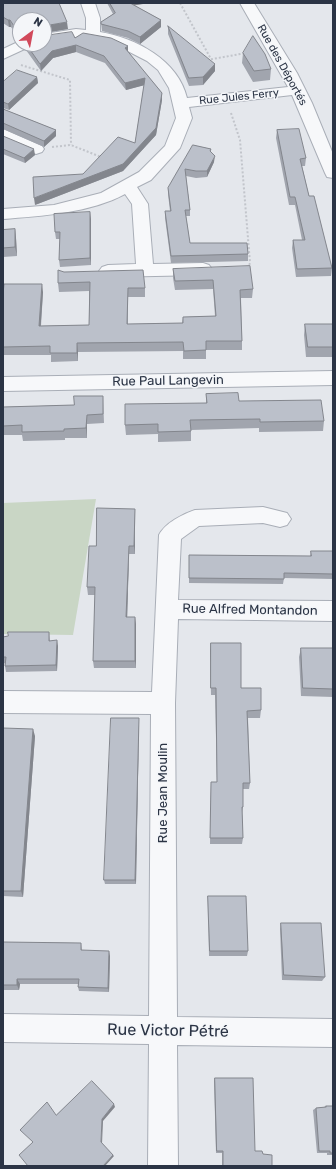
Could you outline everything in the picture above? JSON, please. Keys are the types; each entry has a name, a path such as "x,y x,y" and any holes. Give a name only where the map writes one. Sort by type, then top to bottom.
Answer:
{"street":[{"path":"88,3 93,18 93,36"},
{"name":"Rue des Déportés","path":"247,3 298,90 333,173"},
{"path":"3,214 54,210 107,197 128,186 146,176 172,148 184,118 177,88 163,67 152,58 116,39 76,33 52,37"},
{"path":"3,55 12,50"},
{"name":"Rue Jules Ferry","path":"180,103 298,90"},
{"path":"3,134 36,148"},
{"path":"128,186 140,204 145,270"},
{"path":"94,272 247,268"},
{"name":"Rue Paul Langevin","path":"3,384 333,378"},
{"name":"Rue Jean Moulin","path":"163,1166 163,703 170,535 196,518 263,514 280,519"},
{"name":"Rue Alfred Montandon","path":"167,609 333,611"},
{"path":"3,702 163,703"},
{"name":"Rue Victor Pétré","path":"3,1028 333,1033"}],"path":[{"path":"180,3 211,59"},
{"path":"204,60 274,48"},
{"path":"18,64 70,80 71,145"},
{"path":"226,98 240,140 250,263 247,268"},
{"path":"36,148 71,145 105,159"}],"green space":[{"path":"96,499 73,635 3,634 3,503"}],"building":[{"path":"3,3 59,3 67,22 52,25 52,12 12,12 12,23 10,20 3,17"},
{"path":"110,3 130,3 161,20 140,37 128,31 101,24 101,22 115,13"},
{"path":"168,26 215,64 203,77 189,78"},
{"path":"72,32 75,38 83,33 111,38 128,46 125,48 162,93 156,128 123,164 34,198 33,177 83,174 118,137 135,143 145,78 125,83 104,56 76,45 52,51 52,35"},
{"path":"253,36 265,54 271,69 254,71 243,53"},
{"path":"32,52 51,52 40,64"},
{"path":"17,70 37,77 8,104 3,102 3,82"},
{"path":"3,109 56,130 44,141 3,123"},
{"path":"299,129 306,158 300,159 309,196 314,196 332,268 297,269 293,240 305,240 295,197 290,197 277,130"},
{"path":"3,136 34,149 24,158 3,149"},
{"path":"193,145 211,149 210,151 215,156 207,171 185,169 190,210 185,210 190,243 247,243 248,254 171,256 165,211 171,211 168,188"},
{"path":"90,212 90,258 59,260 60,232 55,232 54,214"},
{"path":"15,229 15,247 3,248 3,230"},
{"path":"250,266 253,289 240,290 242,341 206,341 206,350 184,351 183,342 77,343 77,353 50,353 50,346 3,347 4,284 42,284 39,326 89,325 90,282 58,283 58,270 64,272 143,270 145,288 128,288 127,324 183,323 183,317 216,316 213,280 175,281 173,269"},
{"path":"305,324 333,324 333,347 308,347"},
{"path":"238,393 239,401 321,400 324,421 260,422 260,419 190,420 191,431 158,432 158,424 125,425 125,404 207,403 206,394"},
{"path":"74,396 103,396 103,414 87,415 86,428 64,429 64,431 22,432 22,425 3,426 3,407 74,405"},
{"path":"97,508 135,509 134,546 129,546 126,617 135,617 135,661 93,661 95,587 87,587 89,546 96,546"},
{"path":"311,551 333,551 333,574 284,573 284,579 189,578 189,555 311,556"},
{"path":"8,632 49,632 49,641 57,640 56,665 5,666 6,657 3,657 3,637 8,636"},
{"path":"211,643 241,643 241,688 261,688 261,710 247,711 250,783 243,783 243,838 210,838 211,782 217,782 216,688 211,688"},
{"path":"301,648 333,648 333,689 303,688"},
{"path":"111,718 139,718 135,880 104,880"},
{"path":"3,728 33,729 21,891 3,891"},
{"path":"208,896 246,896 248,951 210,951"},
{"path":"281,923 321,923 325,977 284,975"},
{"path":"3,942 81,943 81,950 109,951 108,988 78,987 79,979 17,979 17,985 3,985"},
{"path":"215,1078 253,1078 255,1151 262,1151 263,1154 272,1155 272,1166 223,1166 223,1151 217,1151"},
{"path":"92,1081 114,1104 102,1119 101,1142 113,1155 103,1166 28,1166 19,1155 33,1142 20,1130 47,1102 56,1115"},
{"path":"333,1106 333,1153 330,1153 330,1151 319,1151 316,1108"}]}
